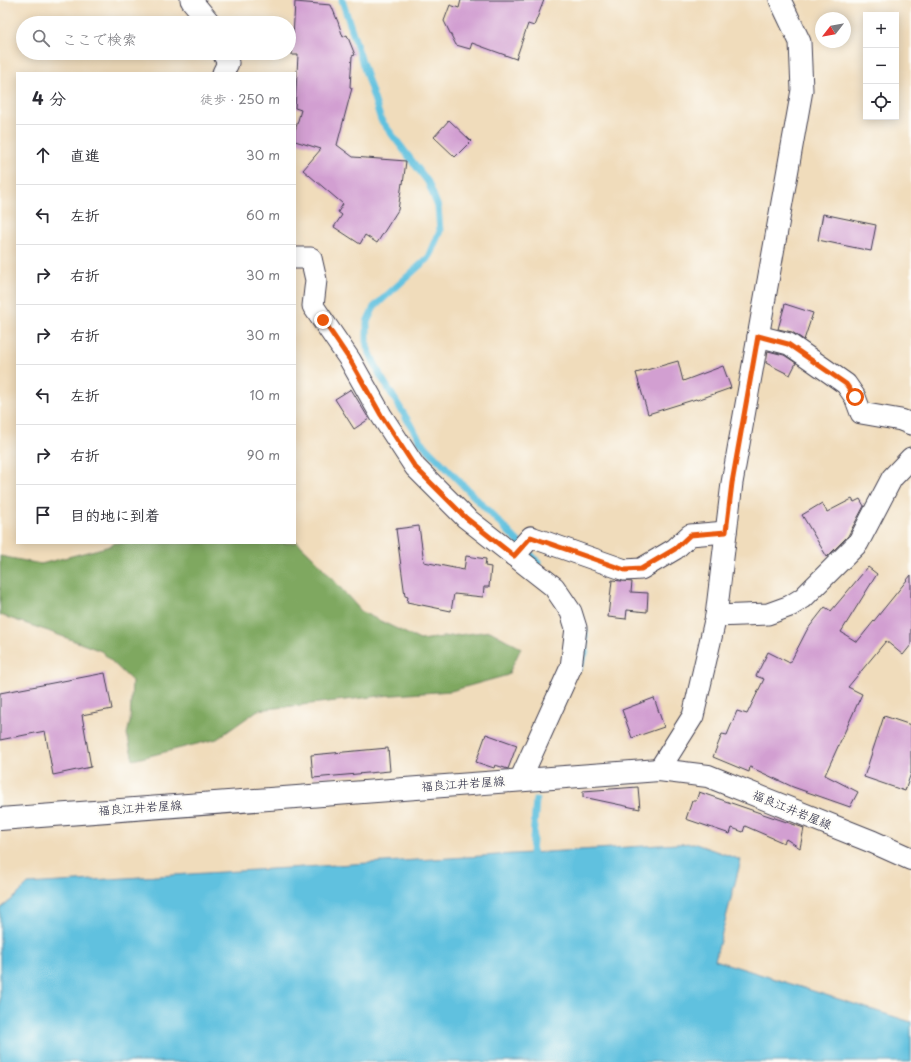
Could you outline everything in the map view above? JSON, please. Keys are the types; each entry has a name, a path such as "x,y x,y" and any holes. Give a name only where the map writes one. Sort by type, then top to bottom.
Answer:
{"main road":[{"name":"福良江井岩屋線","path":"0,819 659,770 708,776 873,842 911,859"}],"street":[{"path":"191,0 204,16"},
{"path":"659,770 693,716 716,616 732,483 802,90 800,42 780,0"},
{"path":"224,72 228,63 226,60"},
{"path":"296,258 311,258 316,280 314,306 350,360 381,415 415,467 466,518 554,587 571,612 576,628 571,667 520,780"},
{"path":"758,336 788,344 846,384 855,397 861,413 901,420 911,424"},
{"path":"716,616 768,614 790,606 803,598 858,543 892,478 911,458"},
{"path":"514,556 531,537 625,570 641,569 675,549 690,535 726,532"}],"green space":[{"path":"296,541 314,558 362,612 420,640 490,631 521,648 508,675 451,691 380,696 258,710 217,739 133,760 127,734 130,722 132,681 101,651 0,615 0,556 41,564 110,546 112,544 296,544"}],"water":[{"path":"693,843 741,860 715,960 911,1022 911,1062 0,1062 0,909 28,884"}],"building":[{"path":"461,0 544,0 534,26 528,24 516,59 472,43 470,49 456,45 444,21 450,5 459,8"},
{"path":"295,2 331,5 343,37 347,35 355,55 352,56 350,87 352,88 337,145 353,157 406,161 398,210 377,243 365,235 360,244 334,227 342,215 338,212 343,204 303,170 321,149 296,141 296,128 301,110 296,108 298,55 296,55 296,16 294,16"},
{"path":"449,120 471,141 455,157 434,137"},
{"path":"823,214 876,225 871,251 818,240"},
{"path":"785,304 813,313 804,340 792,332 778,329"},
{"path":"768,351 784,355 796,363 790,375 766,363"},
{"path":"678,361 683,381 723,366 731,388 697,400 696,399 648,414 636,373"},
{"path":"351,389 369,419 354,429 335,399"},
{"path":"852,499 854,502 860,499 864,506 848,536 827,557 802,515 822,503 827,512"},
{"path":"419,526 424,562 464,570 466,556 486,559 485,566 491,567 489,587 484,587 483,597 454,594 451,611 407,602 408,597 405,596 396,529"},
{"path":"868,567 877,574 841,632 857,642 911,575 911,645 903,655 886,641 848,687 862,694 825,775 858,792 850,807 793,787 750,767 749,772 713,757 722,734 727,735 737,711 747,714 764,679 756,676 768,652 790,663 807,630 825,607 831,611"},
{"path":"612,580 632,582 631,592 648,593 647,612 627,610 626,619 608,617"},
{"path":"105,673 112,709 82,715 91,767 53,775 45,731 0,740 0,693"},
{"path":"654,698 664,727 632,738 622,710"},
{"path":"884,716 911,725 911,773 905,791 864,777"},
{"path":"486,734 517,745 508,769 495,765 494,768 476,762"},
{"path":"388,748 390,771 313,778 311,755"},
{"path":"638,787 640,809 583,797 583,791"},
{"path":"699,792 804,828 800,848 786,839 784,843 745,826 743,832 732,828 730,834 686,819 692,801 696,801"}],"waterway":[{"path":"342,0 381,120 428,182 438,207 440,231 429,257 374,307 367,322 367,347 380,375 421,442 538,562"},
{"path":"579,667 586,651 585,631"},
{"path":"532,853 536,800"}],"route":[{"path":"323,320 350,360 381,415 415,467 466,518 514,556 531,537 625,570 641,569 675,549 690,535 726,532 732,483 758,336 788,344 846,384 855,397"}]}
